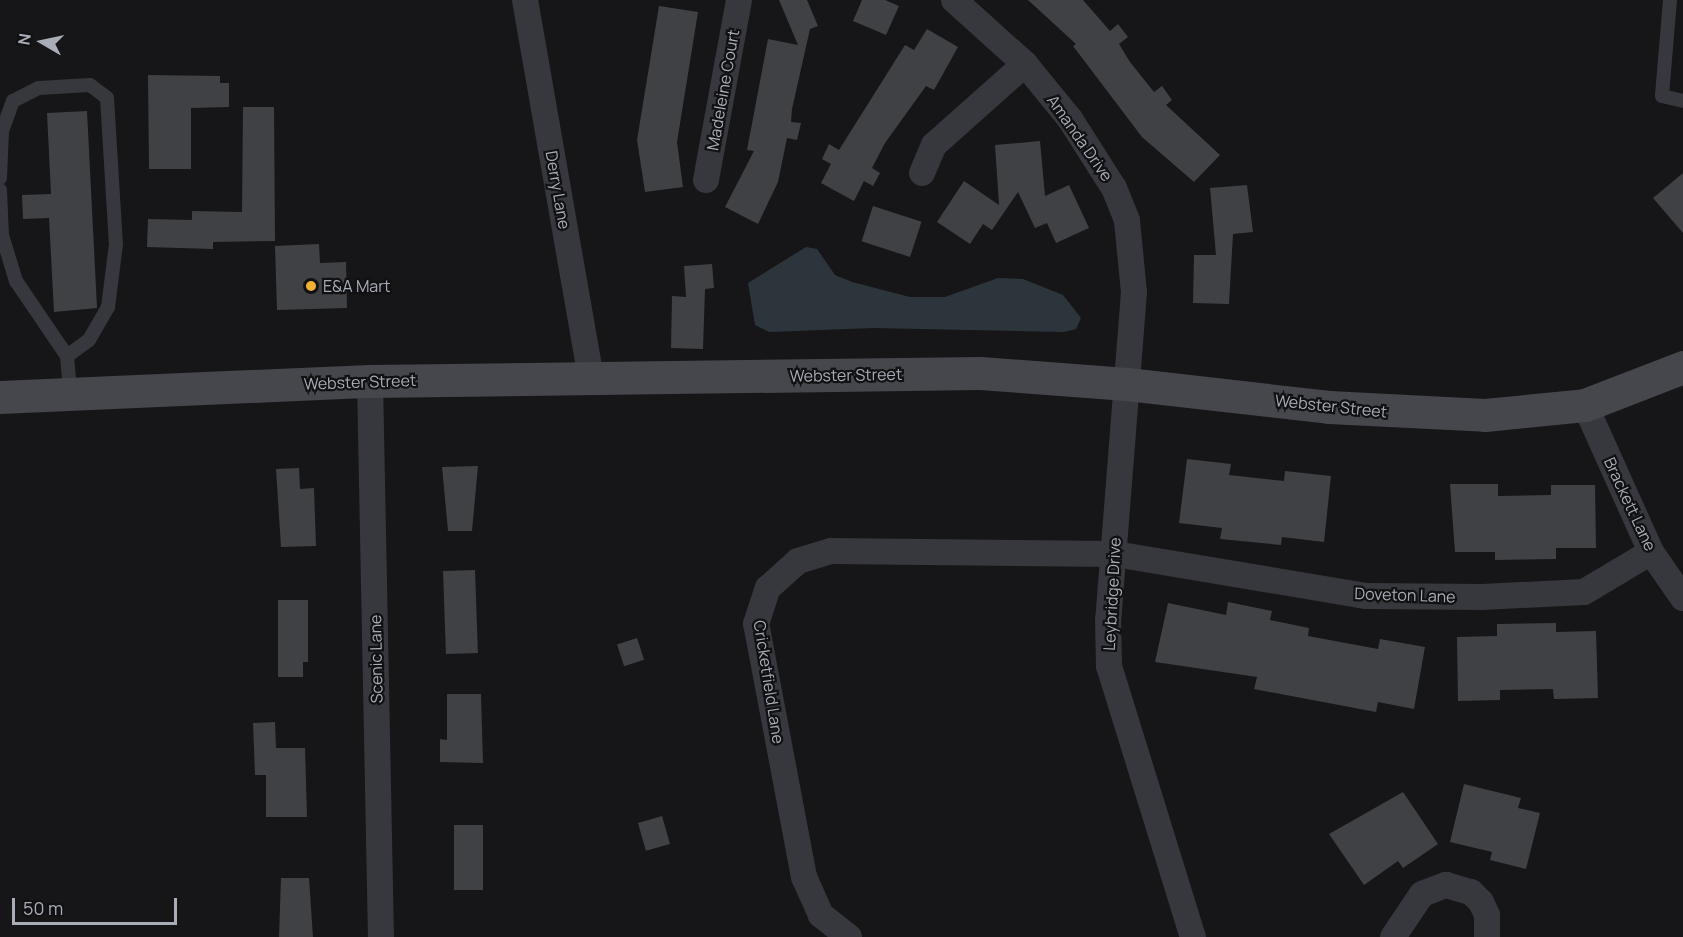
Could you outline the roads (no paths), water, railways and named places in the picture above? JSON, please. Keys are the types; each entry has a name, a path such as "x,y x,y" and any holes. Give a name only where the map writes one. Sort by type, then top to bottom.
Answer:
{"main road":[{"name":"Webster Street","path":"0,397 370,381 591,380 980,372 1127,384 1409,414 1485,416 1585,405 1683,367"}],"street":[{"name":"Derry Lane","path":"525,0 591,380"},
{"name":"Madeleine Court","path":"706,180 739,0"},
{"name":"Amanda Drive","path":"954,0 1025,64 1094,153 1127,221 1134,292 1127,384"},
{"path":"922,173 934,145 1025,64"},
{"name":"Scenic Lane","path":"370,381 381,937"},
{"name":"Leybridge Drive","path":"1127,384 1107,641 1113,688 1193,937"},
{"name":"Brackett Lane","path":"1585,405 1651,552 1683,598"},
{"name":"Cricketfield Lane","path":"849,937 821,915 804,877 756,624 768,588 798,561 831,551 1115,554"},
{"name":"Doveton Lane","path":"1115,554 1367,596 1482,597 1584,592 1651,552"},
{"path":"1393,937 1422,894 1446,885 1471,892 1481,902 1487,915 1487,937"}],"lane":[{"path":"1674,6 1662,96 1683,101"},
{"path":"0,178 2,131 14,101 39,88 90,85 107,98 116,244 108,307 88,340 68,356"},
{"path":"0,190 2,235 16,281 68,356 70,394"}],"place":[{"name":"E&A Mart","path":"311,286"}]}
